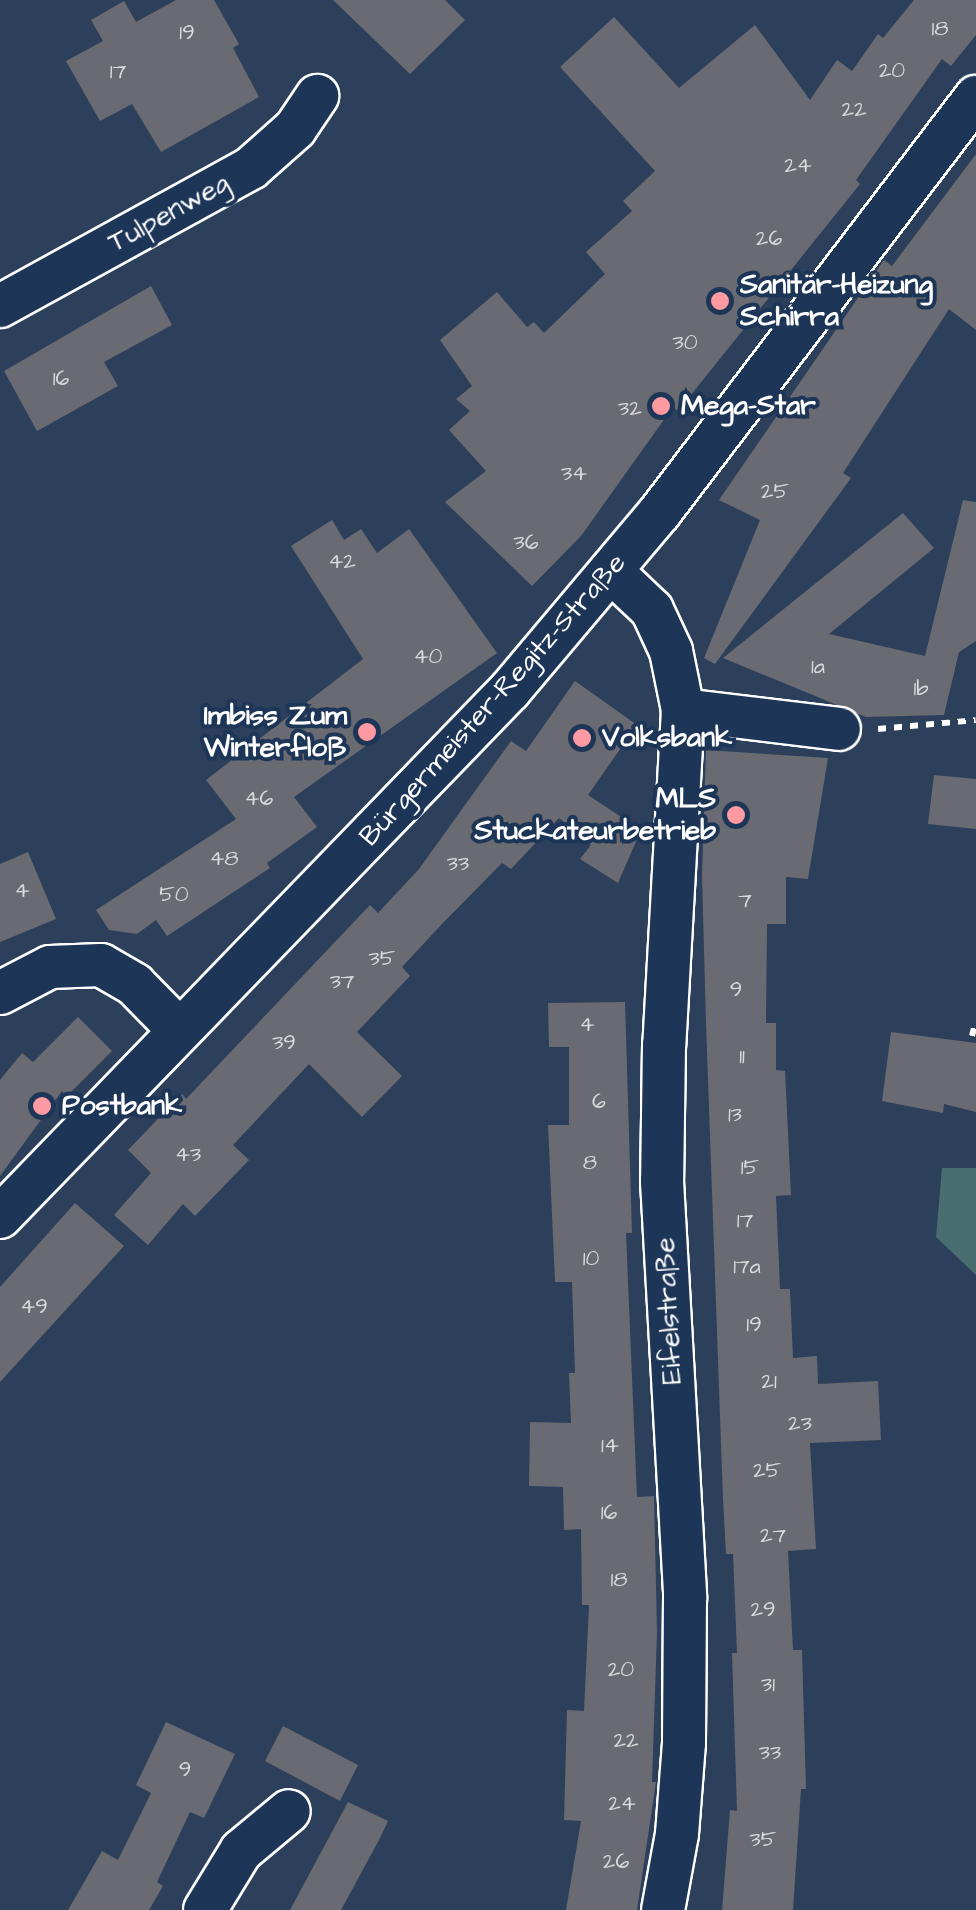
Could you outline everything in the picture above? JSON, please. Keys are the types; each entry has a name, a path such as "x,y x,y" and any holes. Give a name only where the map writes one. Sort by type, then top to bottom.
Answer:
{"street":[{"name":"Tulpenweg","path":"0,306 251,168 295,129 317,96"},
{"name":"Bürgermeister-Regitz-Straße","path":"0,1217 497,704 612,572 976,97"},
{"name":"Eifelstraße","path":"612,572 652,610 671,651 683,710 664,1045 662,1181 685,1598 684,1743 677,1834 664,1910"},
{"path":"683,710 839,729"},
{"path":"0,993 50,967 101,965 135,985 180,1030"},
{"path":"205,1910 241,1851 289,1811"}],"path":[{"path":"839,729 976,720"},
{"path":"972,1036 976,1020"}],"green space":[{"path":"942,1168 976,1168 976,1275 936,1237"}],"building":[{"path":"176,0 214,0 239,44 233,48 259,97 161,152 132,104 100,121 66,61 103,41 91,20 124,1 136,22"},
{"path":"333,0 445,0 465,20 410,74"},
{"path":"914,0 976,0 976,35 951,66 942,59 856,180 860,184 678,411 673,407 581,536 532,586 445,502 486,471 449,430 470,411 456,399 472,386 440,340 497,292 527,327 534,322 544,333 605,274 586,252 632,211 623,201 655,171 560,67 614,17 679,88 755,25 810,100 837,60 852,71 878,34 883,38"},
{"path":"976,154 976,330 949,309 843,473 851,478 715,664 704,658 760,520 719,500 884,260 892,266"},
{"path":"151,286 172,325 104,362 118,386 37,431 4,371"},
{"path":"963,500 976,502 976,641 959,652 944,715 866,717 723,658 903,513 934,548 829,634 925,656"},
{"path":"332,520 344,540 361,529 377,553 409,529 497,653 294,797 317,827 267,863 270,868 167,936 156,920 137,934 109,930 96,910 236,819 206,780 363,659 291,546"},
{"path":"575,681 637,725 588,795 641,830 618,883 580,859 591,845 559,818 511,869 502,863 442,924 402,967 410,976 357,1032 402,1076 362,1117 309,1064 233,1145 249,1160 195,1216 183,1204 148,1245 114,1215 151,1173 128,1150 182,1094 186,1099 370,905 378,913 419,869 511,741 526,751"},
{"path":"706,750 828,758 808,879 786,877 786,924 767,924 766,1023 776,1023 776,1070 785,1071 791,1195 776,1196 780,1289 790,1289 793,1358 817,1356 818,1384 878,1381 881,1440 810,1443 816,1549 788,1551 793,1650 802,1650 806,1789 801,1789 793,1910 722,1910 730,1810 737,1811 732,1653 737,1653 733,1554 726,1554 723,1500 706,1024 702,876"},
{"path":"934,775 976,779 976,829 928,824"},
{"path":"28,852 56,919 0,942 0,864"},
{"path":"625,1002 632,1233 626,1233 637,1497 654,1496 657,1632 652,1782 656,1782 637,1910 566,1910 581,1821 564,1820 567,1710 584,1711 589,1605 582,1605 581,1529 564,1530 563,1487 529,1486 530,1422 571,1423 569,1373 575,1373 572,1282 555,1282 548,1125 569,1125 569,1047 549,1047 548,1003"},
{"path":"78,1017 112,1051 67,1096 62,1091 0,1176 0,1080 22,1053 33,1062"},
{"path":"891,1032 976,1043 976,1112 944,1104 943,1113 882,1101"},
{"path":"75,1203 124,1246 0,1382 0,1287"},
{"path":"166,1722 235,1754 204,1818 190,1812 157,1882 163,1886 149,1910 68,1910 102,1851 118,1860 151,1793 136,1785"},
{"path":"283,1726 358,1765 340,1801 265,1761"},
{"path":"348,1802 388,1821 379,1840 341,1910 290,1910"}],"place":[{"name":"Sanitär-Heizung Schirra","path":"720,301"},
{"name":"Mega-Star","path":"661,406"},
{"name":"Imbiss Zum Winterfloß","path":"367,732"},
{"name":"Volksbank","path":"582,738"},
{"name":"MLS Stuckateurbetrieb","path":"736,815"},
{"name":"Postbank","path":"42,1106"}]}
